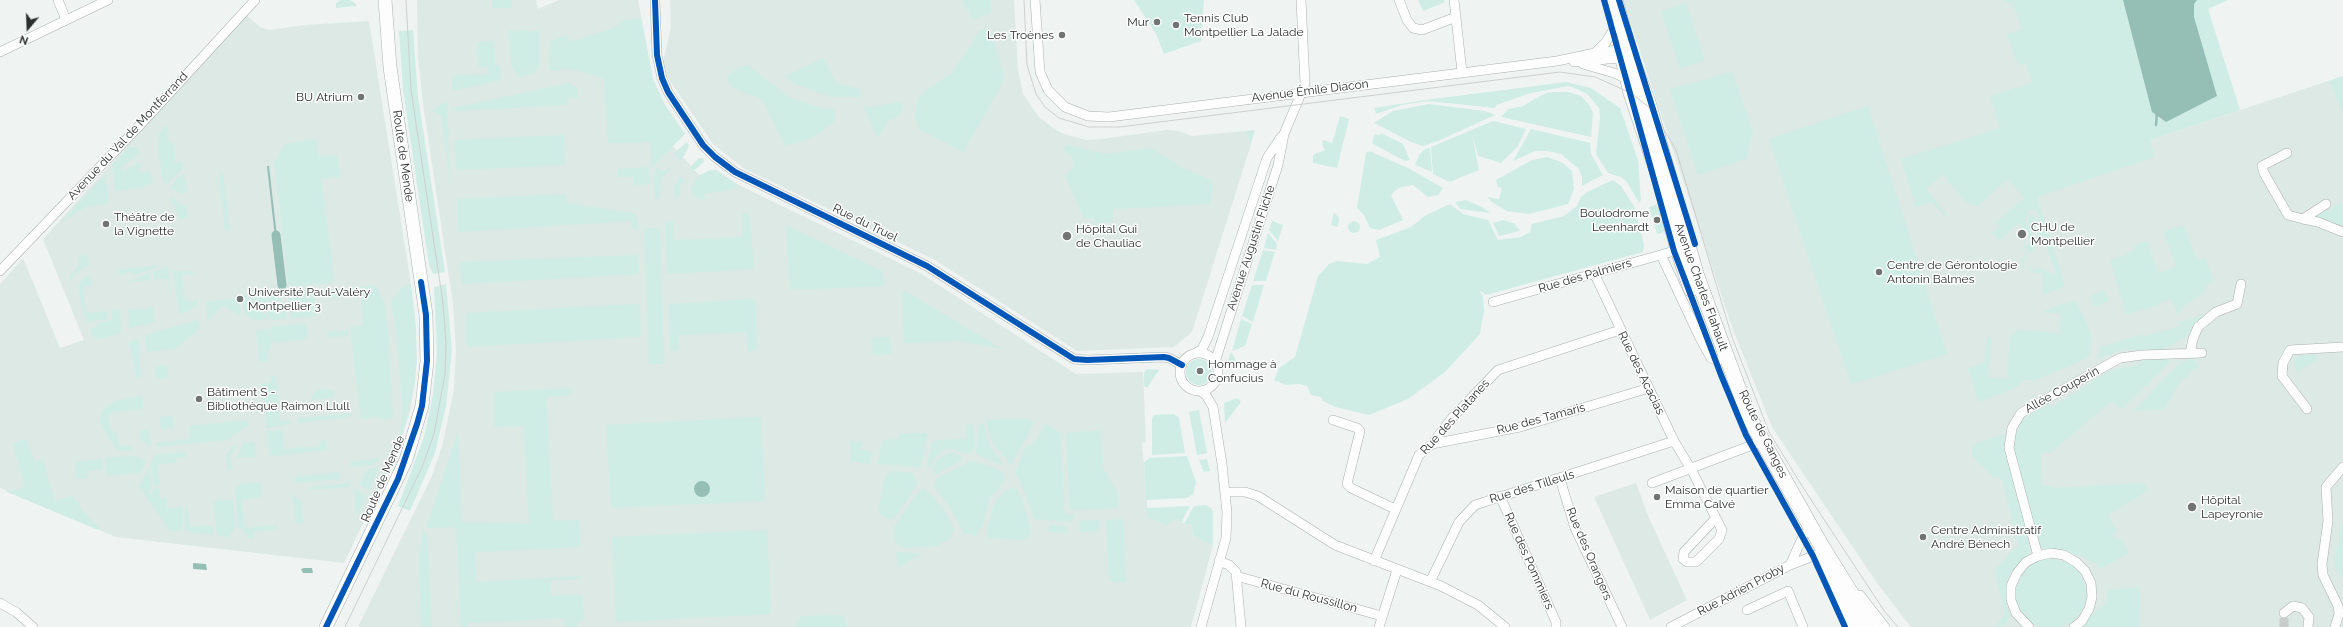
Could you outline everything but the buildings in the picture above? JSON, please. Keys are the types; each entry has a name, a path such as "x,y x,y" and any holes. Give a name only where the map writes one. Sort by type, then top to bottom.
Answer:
{"main road":[{"name":"Route de Mende","path":"326,627 406,460 422,406 427,361 426,315 390,67 385,0"},
{"path":"1608,0 1615,27 1626,53"},
{"path":"1615,0 1626,53 1627,79 1658,174 1666,190 1686,247"},
{"name":"Route de Ganges","path":"1626,53 1648,102 1718,361 1740,417 1809,533 1872,627"},
{"name":"Route de Ganges","path":"1686,247 1749,416 1809,533 1816,555 1859,627"}],"street":[{"path":"58,0 66,20"},
{"path":"0,52 108,0"},
{"name":"Avenue du Val de Montferrand","path":"0,271 142,123 255,0"},
{"name":"Rue du Truel","path":"655,0 657,55 662,78 668,92 703,145 715,157 735,172 926,266 1074,359 1087,360 1164,357 1193,354"},
{"name":"Avenue Émile Diacon","path":"1036,0 1040,72 1048,90 1065,107 1088,116 1109,116 1302,93 1557,61 1617,50 1626,53"},
{"path":"1300,0 1305,84 1302,93"},
{"path":"1399,0 1413,28 1422,30 1456,17"},
{"path":"1454,0 1462,72"},
{"path":"1595,53 1606,42 1615,27"},
{"name":"Avenue Émile Diacon","path":"1557,61 1576,62 1619,58 1626,53"},
{"name":"Avenue Émile Diacon","path":"1576,62 1610,71 1627,79"},
{"name":"Avenue Augustin Fliche","path":"1215,362 1278,165 1284,134 1295,104 1302,93"},
{"name":"Avenue Augustin Fliche","path":"1193,354 1202,349 1208,337 1267,158 1284,134"},
{"path":"2287,153 2266,162 2263,164 2263,169 2288,215 2318,222 2343,232"},
{"path":"2303,219 2326,204"},
{"name":"Rue des Palmiers","path":"1493,302 1595,275 1686,247"},
{"path":"1661,255 1700,338 1712,358 1718,361"},
{"name":"Rue des Acacias","path":"1595,275 1674,441 1691,469 1716,518 1722,530 1719,539 1696,562 1687,562 1683,558 1684,552 1716,518"},
{"path":"2190,353 2193,338 2198,328 2216,312 2237,304 2241,284"},
{"name":"Rue des Platanes","path":"1374,561 1419,455 1432,444 1452,418 1498,370 1620,330"},
{"path":"2307,409 2282,376 2283,363 2290,350 2343,347"},
{"name":"Allée Couperin","path":"2038,556 2008,448 2012,428 2021,413 2120,358 2142,355 2202,353"},
{"path":"1200,627 1220,561 1228,525 1226,492 1212,407 1214,384 1218,376 1215,362 1207,355 1193,354 1182,366 1180,372 1188,387 1200,391 1206,395 1212,407"},
{"name":"Rue du Truel","path":"1164,357 1169,358 1182,366"},
{"path":"1200,391 1214,384"},
{"name":"Rue des Tamaris","path":"1432,444 1520,427 1649,388"},
{"path":"1334,420 1357,428 1360,431 1347,484 1351,488 1395,509"},
{"name":"Rue des Tilleuls","path":"1430,582 1454,532 1467,511 1475,505 1500,496 1560,479 1674,441"},
{"path":"1652,483 1755,444"},
{"path":"2335,627 2339,614 2338,606 2323,574 2322,564 2328,521 2326,487 2343,467"},
{"name":"Rue des Orangers","path":"1560,479 1575,528 1622,627"},
{"path":"1226,492 1245,492 1258,496 1335,545 1430,582 1478,605 1505,627"},
{"name":"Rue des Pommiers","path":"1500,496 1556,622 1556,627"},
{"path":"1809,533 1886,627"},
{"name":"Rue Adrien Proby","path":"1790,565 1809,533"},
{"path":"2023,625 2011,600 2012,586 2021,568 2038,556 2051,553 2064,555 2076,562 2085,571 2090,583 2091,603 2082,621 2074,627"},
{"name":"Rue Adrien Proby","path":"1671,627 1790,565 1816,555"},
{"path":"1220,561 1233,568 1236,576 1241,627"},
{"path":"1379,627 1397,570"},
{"name":"Rue du Roussillon","path":"1236,576 1382,616"},
{"name":"Route de Ganges","path":"1836,590 1837,604 1848,627"},
{"path":"1747,610 1788,591 1803,627"},
{"path":"0,603 16,612 33,627"},
{"path":"2284,613 2293,606 2302,608 2309,617 2308,627"}],"shaded area":[{"path":"341,0 350,0 356,4 356,6 336,8 336,3"},
{"path":"417,0 536,0 538,9 559,0 638,0 653,79 665,105 685,134 672,145 701,177 716,170 737,184 920,273 1076,374 1143,372 1146,442 1142,443 1148,517 1177,518 1184,524 1191,524 1193,536 1213,545 1191,627 358,627 432,476 443,443 454,389 456,350 453,304 423,104 418,58"},
{"path":"492,0 512,0 511,8 492,8"},
{"path":"670,0 1014,0 1018,69 1023,94 1038,116 1053,128 1064,134 1086,140 1167,130 1178,131 1192,136 1245,131 1251,144 1192,332 1174,347 1077,351 935,260 743,168 713,144 666,75 663,62 671,28"},
{"path":"962,0 990,0 991,12 973,20"},
{"name":"Tennis Club Montpellier La Jalade","path":"1134,0 1204,0 1201,41 1164,54 1156,34"},
{"path":"1418,0 1444,0 1445,2 1423,11"},
{"name":"CHU de Montpellier","path":"1623,0 2104,0 2150,140 2343,76 2343,627 1911,627 1877,583 1772,427 1732,327"},
{"path":"2002,0 2228,0 2208,9 2240,110 2150,140 2155,157 2037,197 2065,286 2045,294 2043,294 2042,273 2031,273 2029,266 2023,270 2020,258 2026,256 2022,249 2033,241 2018,223 1999,240 1992,233 1999,228 1993,221 1996,222 2024,199 2008,179 1977,206 1967,203 1943,174 1926,189 1947,214 1945,216 1932,202 1916,207 1901,159 2000,128 1990,96 2032,83 2026,63 2018,65 2007,34 2022,29 2014,6","holes":["2030,209 2036,210 2039,215 2037,234 2044,238 2056,273 2054,275 2041,268 2034,269 2032,272 2030,265 2024,269 2024,262 2022,259 2027,257 2023,249 2025,248 2030,253 2032,252 2036,243 2035,237 2025,221"]},
{"path":"2123,0 2197,0 2194,4 2194,17 2217,96 2166,122 2152,112"},
{"path":"1686,3 1705,61 1680,68 1661,11"},
{"name":"Université Paul-Valéry Montpellier 3","path":"246,15 260,27 269,30 305,25 369,21 409,272 415,315 417,358 415,383 410,411 398,450 344,563 116,537 0,488 0,284 23,258 60,348 84,340 43,239"},
{"path":"641,18 653,79 665,105 685,134 651,168 650,142 608,143 604,78 570,69 549,71 550,41 567,35 570,42 614,28 622,21"},
{"path":"990,29 1003,71 1002,84 963,152 919,129 915,116 917,100 924,91 951,74 976,37 979,30"},
{"path":"413,30 418,97 445,272 433,274 429,265 403,90 399,31"},
{"path":"509,30 539,31 539,67 535,73 518,77 511,64"},
{"path":"494,41 495,65 500,65 501,80 452,91 452,76 488,74 488,67 478,67 477,42"},
{"path":"823,58 837,84 858,88 861,93 860,97 831,97 796,85 785,76"},
{"path":"748,65 787,96 821,108 835,109 834,122 812,138 785,146 762,99 733,88 728,81 728,76 738,68"},
{"path":"1732,72 1753,132 1746,159 1698,175 1670,89"},
{"path":"2343,76 2343,113 2329,81"},
{"path":"1566,82 1591,88 1620,108 1638,160 1641,200 1639,203 1627,182 1621,177 1608,173 1596,154 1600,118 1599,108 1587,94 1577,89 1568,86 1531,93 1496,105 1495,108 1428,101 1402,105 1376,114 1374,108 1433,99"},
{"path":"569,83 577,88 578,98 568,98 568,105 453,111 453,108"},
{"path":"1568,92 1581,96 1590,106 1593,114 1591,137 1501,117 1508,109 1523,106 1546,93"},
{"path":"447,102 451,187 441,115 433,112 438,106"},
{"path":"899,102 902,103 903,108 899,116 888,120 880,136 877,137 864,108"},
{"path":"1429,104 1485,111 1495,115 1438,141 1423,146 1411,142 1374,123 1393,111"},
{"path":"1868,106 1947,354 1851,384 1769,139"},
{"path":"1340,116 1349,119 1337,168 1313,163 1313,155 1325,150 1322,144 1323,140 1332,143"},
{"path":"1493,121 1526,129 1518,146 1501,163 1478,156 1472,134 1479,170 1450,182 1433,174 1431,147"},
{"path":"167,125 169,143 174,143 175,163 182,162 183,168 166,184 162,177 158,143 159,134"},
{"path":"1531,129 1590,143 1591,154 1603,175 1582,186 1582,178 1579,169 1561,154 1547,151 1535,151 1513,161"},
{"path":"1255,130 1251,144 1245,131"},
{"path":"1381,133 1403,144 1410,160 1405,161 1373,144 1375,134 1380,135"},
{"path":"564,135 565,165 456,170 454,140"},
{"path":"316,139 319,157 337,155 340,177 321,179 334,277 333,283 289,287 274,162 285,144"},
{"path":"687,142 689,146 681,161 674,153"},
{"path":"1066,145 1107,154 1151,148 1185,169 1213,181 1210,204 1113,209 1113,222 1094,223 1094,218 1084,219 1065,175 1071,171 1074,163 1071,156 1064,151"},
{"path":"129,147 137,148 140,153 120,168 123,172 138,162 142,166 139,169 140,173 150,171 153,183 145,185 144,187 116,191 112,165"},
{"path":"1430,148 1432,172 1415,165 1419,155 1425,149"},
{"path":"1369,151 1408,168 1443,188 1438,195 1428,197 1413,185 1398,188 1391,195 1403,220 1379,230 1370,228 1364,215 1357,208 1366,153"},
{"path":"1548,157 1563,163 1572,171 1574,189 1568,204 1529,214 1507,211 1493,203 1487,197 1499,199 1502,188 1498,187 1496,180 1532,160"},
{"path":"699,158 703,158 704,162 691,173 690,167"},
{"path":"267,166 269,166 278,246 276,246"},
{"path":"649,167 650,184 633,185 633,177 617,177 617,169"},
{"path":"671,167 672,168 661,179 660,196 655,201 654,172 658,168 664,173"},
{"path":"710,170 716,170 737,184 737,188 704,194 705,200 695,198 690,189 698,176"},
{"path":"219,172 223,172 230,230 225,231"},
{"path":"184,174 187,192 182,194 171,188 177,178"},
{"path":"105,175 109,204 85,207 61,223"},
{"path":"680,176 685,180 680,186 680,195 676,197 674,196 674,186"},
{"path":"1613,180 1621,186 1635,208 1644,245 1643,252 1486,295 1479,290 1483,296 1484,311 1480,334 1445,372 1408,399 1369,415 1335,407 1323,401 1321,397 1311,395 1307,386 1299,384 1285,385 1274,380 1279,368 1295,357 1318,276 1329,264 1337,261 1367,264 1380,257 1376,240 1411,227 1426,215 1450,204 1463,214 1488,220 1498,240 1521,237 1530,232 1532,224 1564,216 1577,206 1581,197 1587,192"},
{"path":"566,194 567,203 633,213 638,219 638,229 632,229 631,221 458,232 457,199"},
{"path":"170,197 186,207 188,216 180,220"},
{"path":"1466,200 1484,208 1490,213 1460,209 1455,202"},
{"path":"2342,203 2343,227 2316,215"},
{"name":"Boulodrome Leenhardt","path":"1657,204 1665,232 1657,234 1649,207"},
{"path":"742,212 750,216 754,269 667,274 665,222 673,220 674,240 743,237"},
{"path":"1334,212 1339,218 1338,227 1331,225"},
{"path":"2031,214 2035,218 2036,224 2034,227 2028,222"},
{"path":"1504,220 1515,224 1520,231 1499,236 1493,223"},
{"path":"1272,221 1283,225 1278,241 1269,230"},
{"path":"1354,221 1358,223 1360,227 1358,231 1354,233 1350,231 1348,227 1350,223"},
{"path":"786,225 882,271 885,283 883,286 790,290"},
{"path":"2183,225 2198,261 2205,258 2214,280 2207,286 2200,296 2185,305 2177,314 2171,299 2159,303 2160,305 2126,314 2110,260 2127,255 2126,253 2135,250 2134,245 2147,241 2158,273 2176,267 2164,232"},
{"path":"644,228 660,228 664,364 649,364"},
{"path":"1268,233 1277,244 1276,250 1264,248"},
{"path":"1263,250 1275,252 1266,281 1253,281"},
{"path":"87,255 89,264 76,273 72,280 70,279 70,276 80,264 79,256"},
{"path":"638,255 639,274 462,284 460,262"},
{"path":"157,265 158,267 133,276 131,272 119,275 118,270"},
{"path":"168,267 171,295 168,278 154,280 153,272"},
{"path":"173,271 190,271 195,274 182,275 185,301 197,300 197,305 191,310 179,314"},
{"path":"149,273 150,280 125,283"},
{"path":"91,275 92,286 83,287 86,313 107,311 107,319 87,322 80,301 79,286 83,277"},
{"path":"411,284 416,333 415,383 398,450 376,500 373,497 386,474 388,463 390,463 397,447 395,446 400,431 403,413 396,331 391,300 403,286"},
{"path":"446,284 452,351 446,406 435,453 410,511 398,506 424,437 433,395 437,353 434,287"},
{"path":"376,285 385,306 388,330 393,418 384,420 378,417 361,419 350,327 363,325 361,295 329,298 328,291"},
{"path":"1252,285 1264,285 1253,322 1242,316"},
{"path":"280,291 281,301 260,303 258,300 258,304 247,294"},
{"path":"902,291 905,291 1002,349 958,341 904,343"},
{"path":"2105,291 2108,302 2094,306 2091,295"},
{"path":"314,292 316,316 291,318 289,295"},
{"path":"242,293 270,319 256,320 244,315"},
{"path":"239,298 241,317 222,305 207,322 206,302"},
{"path":"755,299 757,348 748,353 746,332 678,335 679,350 670,351 669,304"},
{"path":"2075,300 2091,333 2090,355 2075,364 2035,380 2024,380 2015,388 1978,402 1968,368 1985,363 1987,337 1991,337 1988,377 2007,379 2010,337 2018,330 2060,333 2061,314 2042,312"},
{"path":"285,303 287,319 273,320 259,306"},
{"path":"640,304 641,337 466,347 466,313"},
{"path":"150,306 153,306 155,322 129,328 128,308 131,310 150,308"},
{"path":"120,309 121,333 98,339 93,336 90,328 97,327 97,323 112,320 112,310"},
{"path":"2209,314 2190,334 2165,349 2122,350 2097,359 2100,347 2141,334 2142,337 2181,326 2180,322"},
{"path":"1241,319 1252,324 1245,346 1232,351"},
{"path":"198,320 200,324 199,329 176,348 147,352 145,335"},
{"path":"306,323 308,339 273,343 271,327"},
{"path":"270,329 272,343 270,344 271,350 267,351 268,361 259,362 256,330"},
{"path":"347,330 348,336 329,338 328,332"},
{"path":"890,337 891,354 873,355 872,338"},
{"path":"138,339 141,378 137,378 129,342"},
{"path":"1231,352 1239,365 1237,369 1226,366"},
{"path":"2316,355 2318,359 2296,373 2295,357"},
{"path":"2143,358 2165,358 2170,362 2121,409 2112,401 2050,453 2041,453 2042,486 2051,486 2052,488 2144,483 2149,490 2108,515 2117,531 2113,533 2117,540 2121,538 2129,553 2101,568 2082,556 2039,548 2012,446 2022,419 2047,402 2052,407 2111,370 2139,365"},
{"path":"1199,359 1209,362 1212,372 1209,382 1199,385 1189,382 1186,372 1189,362"},
{"path":"2192,359 2199,367 2191,370 2186,379 2183,377 2164,409 2133,411 2181,362"},
{"path":"167,365 168,378 156,379 155,367"},
{"path":"1147,369 1159,370 1147,388 1144,386 1144,373"},
{"path":"275,375 280,421 291,420 292,424 267,428 261,384 271,382 271,376"},
{"path":"572,388 572,395 546,397 553,521 579,520 580,547 475,552 476,582 582,576 581,579 550,581 551,596 582,595 584,621 578,621 578,627 565,627 564,618 467,623 467,627 461,627 456,527 426,528 458,431 462,522 529,524 524,426 494,427 494,392"},
{"path":"316,390 334,390 334,397 313,400 311,398"},
{"path":"142,396 143,409 111,412 108,415 111,430 117,433 119,446 132,445 133,450 117,451 100,422 101,413 108,405 122,399"},
{"path":"1237,398 1241,402 1225,423 1224,403"},
{"path":"1199,410 1207,453 1197,455 1189,412"},
{"path":"351,413 351,417 298,423 297,419"},
{"path":"1174,414 1179,418 1185,453 1152,455 1152,418 1154,415"},
{"path":"172,416 174,428 161,429 160,417"},
{"path":"761,417 765,501 611,508 606,425"},
{"path":"1029,419 1034,423 1011,465 991,440 986,420"},
{"path":"247,420 247,423 250,423 228,440 156,447 155,443 190,439 189,426"},
{"path":"973,424 975,445 971,453 963,453 950,448 944,449 935,457 929,468 927,467 932,441 966,438 966,425"},
{"path":"979,424 984,424 989,446 1003,463 1002,465 976,454"},
{"path":"1046,424 1060,433 1065,514 1074,515 1072,522 1035,519 1020,481 1015,473 1026,446 1034,444"},
{"path":"142,430 149,430 151,447 140,439"},
{"path":"282,430 284,449 318,446 321,440 326,440 328,450 270,456 267,431"},
{"path":"1101,430 1103,468 1118,493 1118,508 1070,510 1066,433"},
{"path":"928,433 920,467 877,464 883,440 899,439 899,434"},
{"path":"2005,434 2004,446 2007,461 2019,501 2030,551 2012,573 2007,584 2006,605 2010,615 2006,625 1995,627 2005,614 1995,570 2018,545 2003,482 1998,476 1995,478 1972,456 1972,445"},
{"path":"26,439 35,461 43,459 55,501 73,495 75,502 79,502 81,509 99,527 98,530 5,491 25,487 13,443"},
{"path":"850,441 863,441 860,449 873,452 870,464 851,461"},
{"path":"255,442 256,457 236,458 244,443"},
{"path":"234,445 237,446 230,456 232,470 228,470 226,456"},
{"path":"186,452 186,457 176,458 177,462 157,465 160,484 154,485 152,469 149,467 155,455"},
{"path":"951,452 960,455 962,459 937,474 934,473 933,469 937,460"},
{"path":"135,456 146,461 140,473 107,476 105,458"},
{"path":"1187,456 1196,482 1193,494 1187,498 1146,500 1144,462 1149,458"},
{"path":"380,458 372,465 351,467 351,462"},
{"path":"102,459 103,469 88,471 88,478 76,479 75,462"},
{"path":"1207,459 1210,471 1204,472 1199,460"},
{"path":"972,461 997,469 1003,473 1004,477 1004,482 989,498 983,525 976,536 964,533 950,507 934,486 937,478"},
{"path":"379,466 369,491 360,484 366,471"},
{"path":"149,468 152,487 148,493 151,495 154,488 159,489 161,499 167,498 166,509 182,507 183,522 181,531 170,531 139,487"},
{"path":"892,471 914,473 918,483 894,518 889,519 880,514 879,508 885,476"},
{"path":"339,472 340,479 295,483 295,477"},
{"path":"702,481 708,483 710,489 708,495 702,497 696,495 694,489 696,483"},
{"path":"261,482 262,497 241,500 245,528 277,525 278,529 253,532 255,540 248,538 245,532 238,527 235,487 241,484"},
{"path":"349,483 350,487 310,490 310,487"},
{"path":"1636,483 1649,518 1687,600 1650,620 1594,497"},
{"path":"354,487 366,496 359,513 356,515"},
{"path":"924,488 943,509 954,528 951,537 937,546 903,548 894,540 894,527 919,491"},
{"path":"1011,488 1018,491 1022,498 1031,533 1026,539 1020,540 988,538 986,533 994,504 1004,492"},
{"path":"292,493 301,502 304,522 300,524 296,523"},
{"path":"233,500 235,528 228,537 217,535 213,501"},
{"path":"1206,505 1211,508 1213,512 1213,545 1193,536 1191,524 1184,524 1194,506"},
{"path":"1190,506 1181,523 1177,518 1167,525 1148,517 1146,508"},
{"path":"185,507 187,507 190,527 212,525 213,535 185,531"},
{"path":"2343,518 2343,578 2334,565"},
{"path":"1123,519 1126,582 1109,582 1106,520"},
{"path":"1099,520 1099,531 1080,532 1080,521"},
{"path":"1050,525 1066,526 1069,533 1048,532"},
{"path":"767,530 771,614 616,622 612,537"},
{"path":"427,531 432,627 421,627 419,558 423,532"},
{"path":"896,552 921,554 898,567"},
{"path":"2051,559 2064,562 2076,569 2083,581 2086,594 2083,607 2076,619 2064,626 2051,629 2038,626 2026,619 2019,607 2016,594 2019,581 2026,569 2038,562"},
{"path":"193,563 206,564 207,570 193,569"},
{"path":"312,568 313,573 303,573 301,569"},
{"path":"2140,587 2139,627 2077,627 2107,602 2107,590"},
{"path":"842,615 845,619 847,627 795,627 797,620 802,616"}],"waterway":[{"path":"2156,125 2157,113"},
{"path":"276,235 282,285"}],"tunnel":[{"path":"2284,613 2284,627"}],"tram line":[{"path":"345,627 422,467 434,434 445,374 446,344 443,303 411,90 406,0"},
{"path":"1024,0 1027,65 1036,94 1045,107 1059,118 1089,127 1119,127 1560,72 1595,77 1631,93 1650,108 1676,150 1732,337 1769,432 1802,486 1885,612 1898,627"}],"cycle path":[{"path":"655,0 657,55 662,78 668,92 703,145 715,157 735,172 927,266 1074,359 1087,360 1164,357 1182,365"},
{"name":"Avenue Charles Flahault","path":"1604,0 1674,251 1721,375 1746,435 1813,556 1845,627"},
{"name":"Avenue Charles Flahault","path":"1619,0 1695,244"},
{"path":"326,627 398,479 422,406 427,361 426,315 421,282"}],"place":[{"name":"Mur","path":"1157,22"},
{"name":"Tennis Club Montpellier La Jalade","path":"1176,25"},
{"name":"Les Troènes","path":"1062,35"},
{"name":"BU Atrium","path":"361,97"},
{"name":"Boulodrome Leenhardt","path":"1657,220"},
{"name":"Théâtre de la Vignette","path":"106,224"},
{"name":"CHU de Montpellier","path":"2022,234"},
{"name":"Hôpital Gui de Chauliac","path":"1067,236"},
{"name":"Centre de Gérontologie Antonin Balmes","path":"1879,272"},
{"name":"Université Paul-Valéry Montpellier 3","path":"240,299"},
{"name":"Hommage à Confucius","path":"1200,371"},
{"name":"Bâtiment S - Bibliothèque Raimon Llull","path":"199,399"},
{"name":"Maison de quartier Emma Calvé","path":"1657,497"},
{"name":"Hôpital Lapeyronie","path":"2192,507"},
{"name":"Centre Administratif André Bénech","path":"1923,537"}]}
